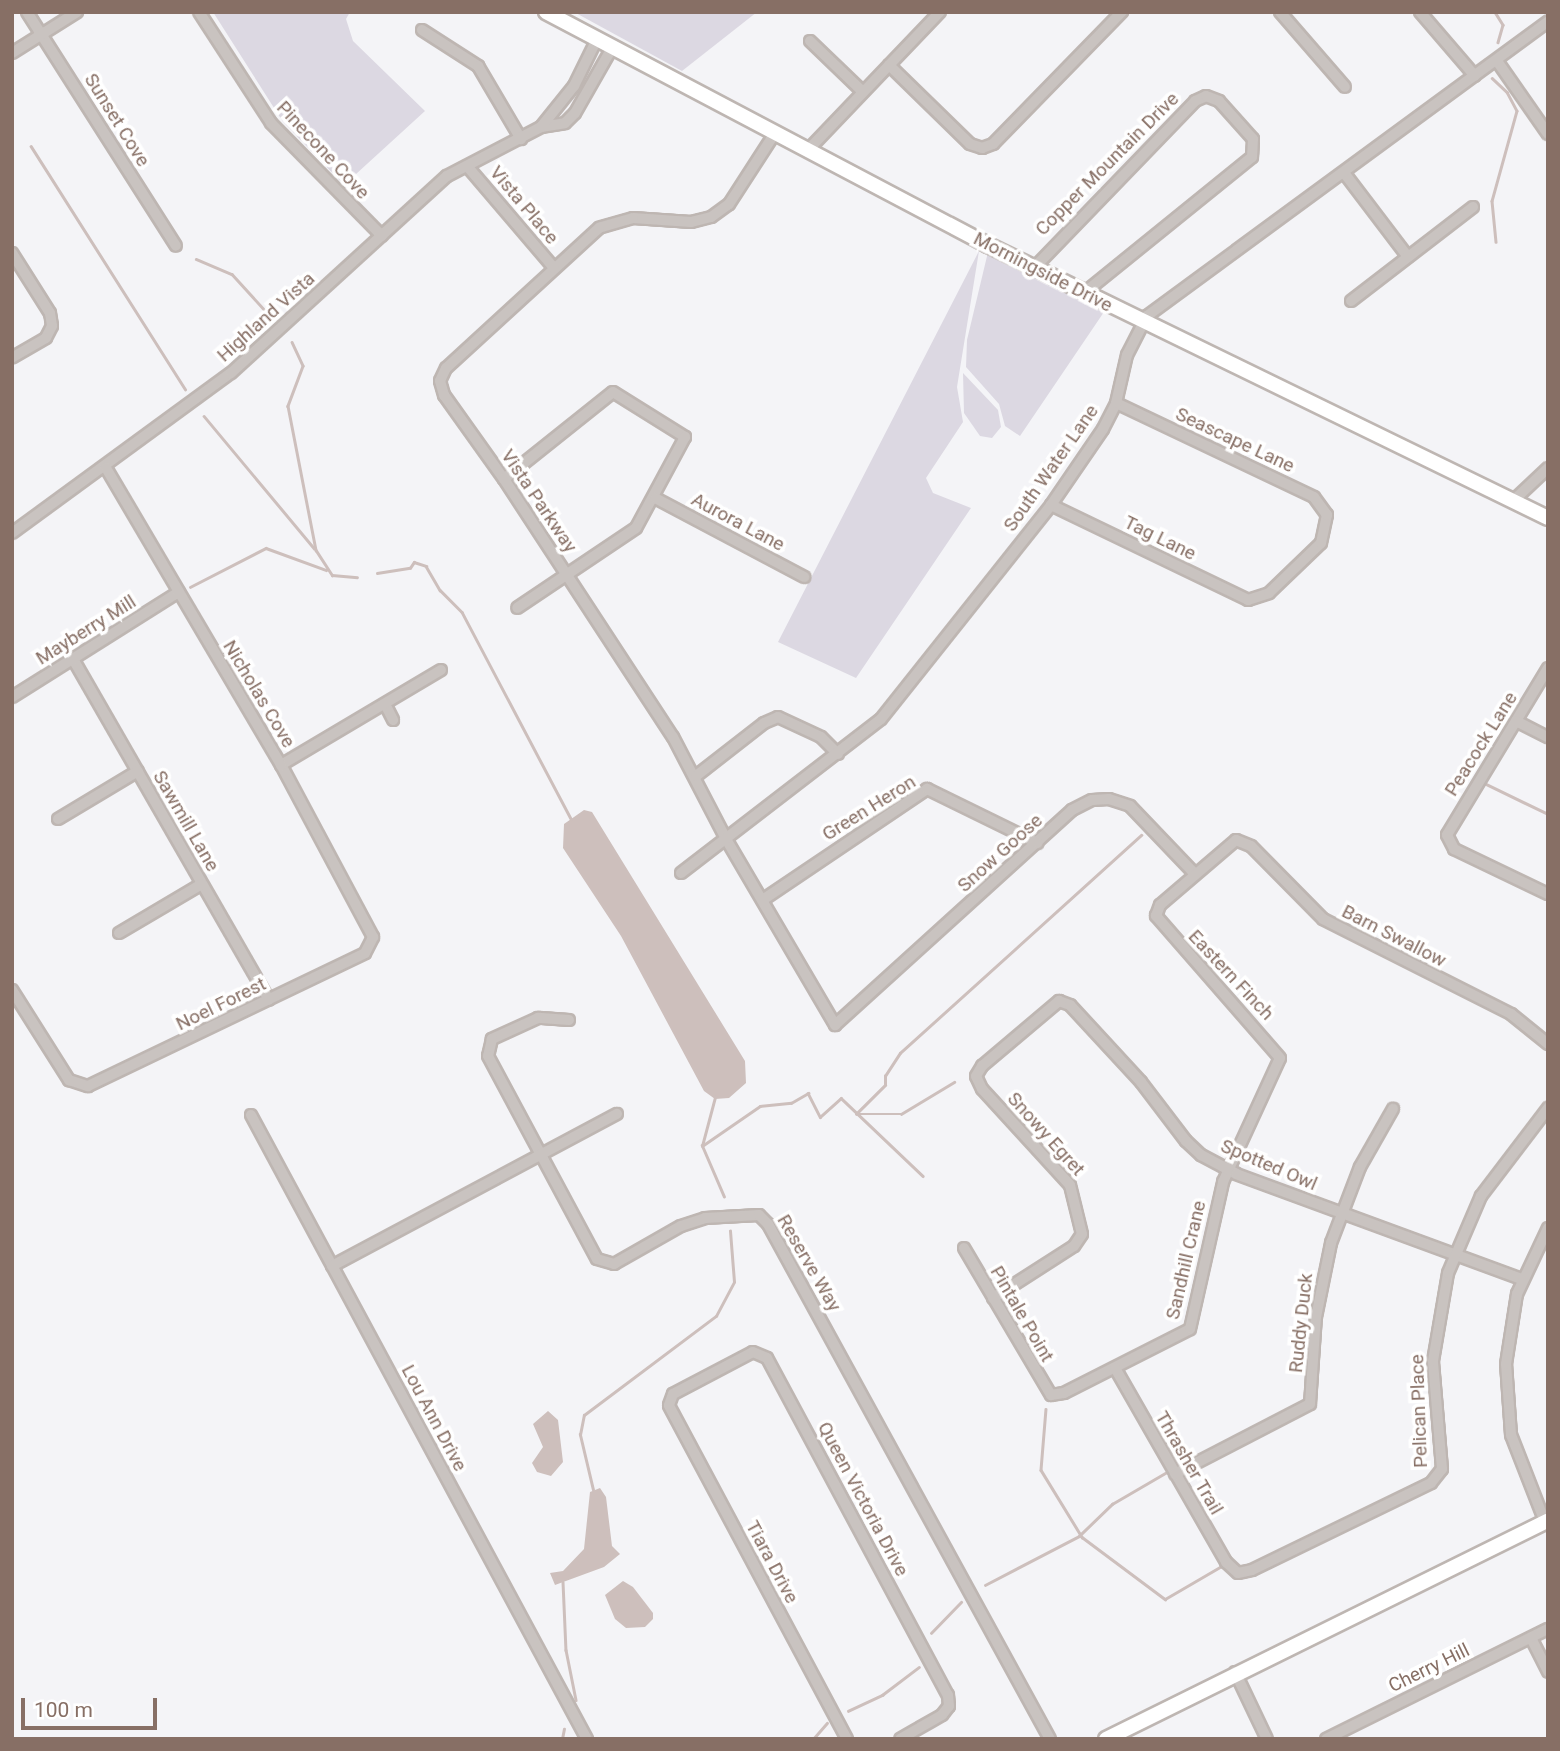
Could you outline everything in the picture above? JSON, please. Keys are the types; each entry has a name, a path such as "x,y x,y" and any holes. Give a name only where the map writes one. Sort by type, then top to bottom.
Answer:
{"street":[{"name":"Sunset Cove","path":"27,12 176,246"},
{"path":"12,53 43,36 77,12"},
{"name":"Pinecone Cove","path":"199,12 271,123 382,236"},
{"name":"Morningside Drive","path":"546,12 611,50 775,132 1034,268 1548,518"},
{"path":"808,150 940,12"},
{"path":"889,65 970,144 982,148 993,144 1122,12"},
{"path":"1280,12 1345,87"},
{"path":"1420,12 1475,76"},
{"name":"South Water Lane","path":"681,873 881,719 1051,505 1103,429 1116,403 1127,355 1142,322 1548,21"},
{"path":"422,30 478,66 522,139"},
{"name":"Highland Vista","path":"12,533 106,468 231,373 447,176 541,127 574,86 596,41"},
{"path":"810,41 862,92"},
{"name":"Highland Vista","path":"541,127 565,123 575,113 611,50"},
{"path":"1497,61 1548,134"},
{"name":"Copper Mountain Drive","path":"1034,268 1195,101 1206,96 1219,101 1252,139 1252,157 1084,293"},
{"name":"Vista Parkway","path":"775,132 721,212 691,222 633,218 609,222 554,268 446,368 440,381 444,395 504,478 696,776 726,839 764,899 835,1025"},
{"name":"Vista Place","path":"467,166 554,268"},
{"path":"1345,174 1408,257"},
{"path":"1351,301 1474,208"},
{"path":"12,253 50,313 52,326 46,338 12,358"},
{"path":"504,478 613,392 685,437 655,498 636,528 517,608"},
{"name":"Seascape Lane","path":"1116,403 1314,497 1324,507 1328,520 1318,548 1255,600"},
{"name":"Nicholas Cove","path":"106,468 281,765 370,929 372,942"},
{"path":"1513,500 1548,468"},
{"name":"Aurora Lane","path":"655,498 804,578"},
{"name":"Tag Lane","path":"1051,505 1255,600"},
{"name":"Mayberry Mill","path":"12,697 179,592"},
{"name":"Sawmill Lane","path":"74,659 269,1000"},
{"name":"Peacock Lane","path":"1548,668 1450,826 1447,840 1454,849 1548,894"},
{"path":"281,765 441,670"},
{"path":"384,704 393,720"},
{"path":"696,776 765,723 778,718 821,737 838,754"},
{"path":"1516,721 1548,737"},
{"path":"58,820 138,771"},
{"name":"Green Heron","path":"764,899 927,789 1037,843"},
{"name":"Snow Goose","path":"835,1025 1073,810 1092,800 1109,799 1145,818 1195,874"},
{"name":"Barn Swallow","path":"1195,874 1240,839 1323,919 1511,1014 1548,1044"},
{"name":"Eastern Finch","path":"1195,874 1160,905 1156,916 1280,1058"},
{"path":"119,933 202,884"},
{"name":"Noel Forest","path":"12,990 66,1076 77,1086 93,1084 366,953 372,942"},
{"name":"Spotted Owl","path":"976,1076 982,1066 1059,1001 1070,1005 1141,1082 1191,1147 1228,1170 1522,1279"},
{"name":"Reserve Way","path":"569,1020 538,1018 492,1039 488,1046 488,1056 597,1259 605,1265 614,1264 692,1221 745,1214 759,1215 768,1224 1049,1739"},
{"name":"Sandhill Crane","path":"1051,1395 1115,1367 1191,1326 1206,1245 1228,1170 1280,1058"},
{"name":"Snowy Egret","path":"976,1076 982,1089 1066,1178 1082,1226 1078,1243 993,1298"},
{"name":"Pelican Place","path":"1238,1573 1252,1570 1438,1477 1443,1464 1433,1399 1434,1341 1454,1254 1486,1188 1548,1108"},
{"name":"Ruddy Duck","path":"1175,1474 1310,1404 1319,1295 1341,1213 1360,1167 1393,1109"},
{"path":"332,1266 543,1157 617,1114"},
{"name":"Lou Ann Drive","path":"251,1115 587,1739"},
{"path":"1106,1739 1236,1672 1546,1522 1517,1458 1506,1400 1509,1331 1522,1279 1548,1228"},
{"name":"Pintale Point","path":"964,1248 1051,1395"},
{"name":"Queen Victoria Drive","path":"669,1401 673,1394 748,1354 759,1352 767,1358 948,1695 948,1706 942,1715 900,1739"},
{"name":"Thrasher Trail","path":"1115,1367 1226,1562 1238,1573"},
{"name":"Tiara Drive","path":"669,1401 847,1739"},
{"name":"Cherry Hill","path":"1326,1739 1548,1629"},
{"path":"1531,1638 1548,1672"},
{"path":"1236,1672 1267,1739"}],"shaded area":[{"path":"213,12 350,12 346,19 353,41 425,111 344,185 283,122"},
{"path":"574,12 757,12 682,71"},
{"path":"979,251 957,387 963,422 926,478 933,493 971,508 856,678 778,642"},
{"path":"988,252 1106,309 1020,436 1005,426 999,404 966,367 967,340"},
{"path":"963,373 998,410 1001,427 992,438 980,436 964,413"},
{"path":"584,810 592,812 745,1061 746,1083 729,1098 715,1099 704,1091 621,936 563,848 564,824"},
{"path":"548,1411 558,1420 563,1462 551,1476 537,1472 532,1463 543,1447 533,1424"},
{"path":"600,1488 606,1497 612,1546 620,1554 604,1567 555,1585 550,1573 563,1571 584,1549 590,1492"},
{"path":"623,1581 633,1587 653,1613 653,1619 645,1627 626,1628 615,1619 605,1595"}],"waterway":[{"path":"1495,12 1503,25 1498,42"},
{"path":"1492,78 1507,92 1517,111 1492,201 1496,242"},
{"path":"31,146 185,389"},
{"path":"196,259 232,274 271,317"},
{"path":"292,342 303,366 288,406 316,550 332,575 357,577"},
{"path":"204,416 314,548"},
{"path":"190,587 266,548 326,570"},
{"path":"377,573 410,568 414,562 426,566 440,590 462,612 571,819"},
{"path":"1486,784 1548,814"},
{"path":"856,1114 885,1085 885,1076 900,1053 1141,835"},
{"path":"858,1114 901,1114 954,1082"},
{"path":"724,1197 702,1146 760,1106 791,1103 808,1093 820,1117 841,1098 923,1176"},
{"path":"702,1146 715,1097"},
{"path":"593,1490 580,1435 584,1415 716,1316 734,1282 730,1231"},
{"path":"1046,1409 1041,1470 1082,1537 1165,1599 1220,1567"},
{"path":"985,1585 1079,1536 1112,1504 1167,1472"},
{"path":"563,1582 566,1650 576,1700"},
{"path":"931,1633 961,1602"},
{"path":"848,1711 882,1695 919,1667"},
{"path":"813,1739 827,1723"},
{"path":"562,1739 564,1729"}]}
